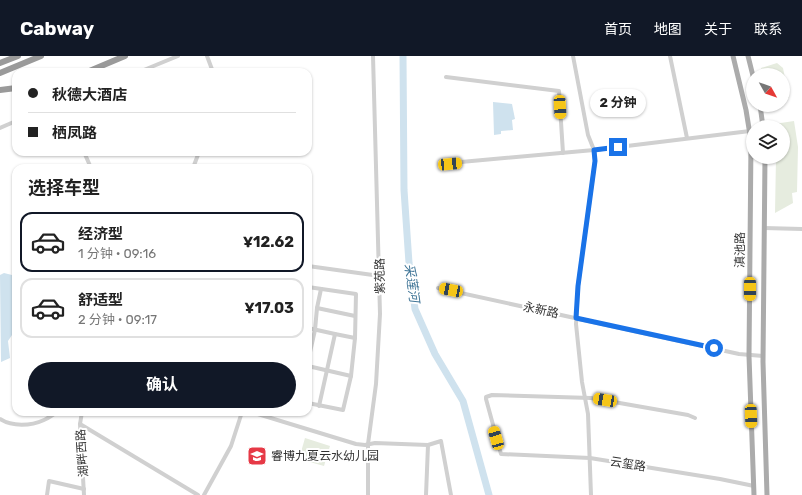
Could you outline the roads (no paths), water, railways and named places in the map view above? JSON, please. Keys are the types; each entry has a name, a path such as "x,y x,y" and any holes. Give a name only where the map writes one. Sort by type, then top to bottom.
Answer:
{"highway":[{"path":"0,62 10,56"},
{"path":"0,62 18,56"},
{"path":"12,68 41,56"},
{"path":"96,68 125,56"},
{"path":"0,73 12,68"},
{"path":"0,90 12,88"}],"main road":[{"name":"滇池路","path":"733,56 748,120"},
{"path":"748,56 751,68"},
{"name":"滇池路","path":"751,164 749,356 754,495"},
{"name":"滇池路","path":"765,164 763,356 767,495"}],"street":[{"path":"149,68 178,56"},
{"path":"207,56 211,68"},
{"name":"紫苑路","path":"368,495 368,444 379,348 380,276 373,56"},
{"path":"573,56 588,135 594,150 595,161 578,286 576,318 582,382 586,398 591,495"},
{"path":"670,56 687,138"},
{"path":"446,77 559,91 563,153"},
{"path":"0,128 12,123"},
{"path":"450,164 594,150 746,131"},
{"path":"764,228 802,229"},
{"path":"312,267 380,276"},
{"path":"312,288 356,294 355,338 351,376 343,410 312,404"},
{"name":"永新路","path":"438,288 749,356 763,356"},
{"path":"312,343 321,289"},
{"path":"317,308 355,316"},
{"path":"312,329 355,338"},
{"path":"320,406 335,334"},
{"path":"312,367 351,376"},
{"name":"云玺路","path":"586,398 492,395 486,397 489,414 501,454 590,458 720,478 754,486"},
{"path":"586,398 660,410 696,418"},
{"path":"44,420 48,416"},
{"path":"0,419 13,424 22,425 32,424 51,416"},
{"name":"湖畔西路","path":"81,416 80,424 84,495"},
{"path":"204,495 231,446 241,416"},
{"path":"264,416 356,444 365,445 375,443 428,445 442,441 451,495"},
{"path":"80,424 198,495"},
{"path":"426,495 428,445"},
{"path":"47,495 49,481 84,489"}],"water":[{"path":"493,102 512,104 515,119 512,120 513,130 501,131 501,134 494,135"},
{"path":"4,273 12,275 12,335 8,341 10,358 1,362 0,275"}],"waterway":[{"name":"采莲河","path":"403,56 404,190 409,263 415,309 435,354 463,401 489,495"}],"place":[{"name":"睿博九夏云水幼儿园","path":"257,456"}]}
